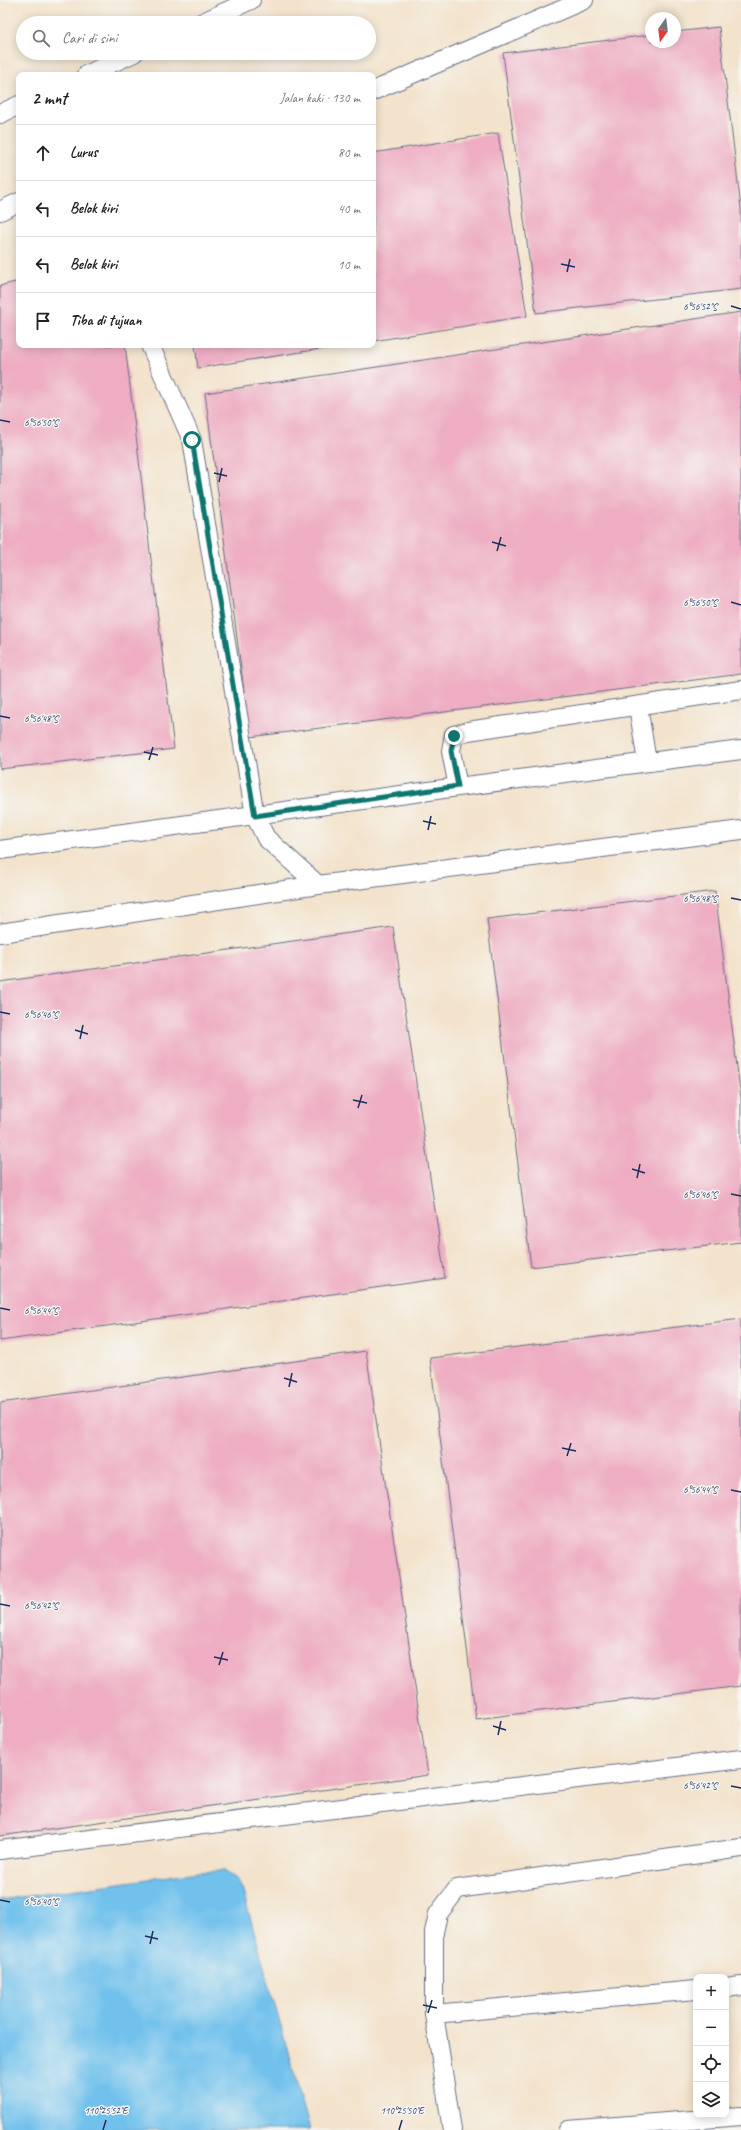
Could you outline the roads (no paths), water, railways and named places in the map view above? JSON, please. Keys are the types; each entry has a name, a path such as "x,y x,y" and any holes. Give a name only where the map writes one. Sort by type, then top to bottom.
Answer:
{"lane":[{"path":"216,16 251,0"},
{"path":"376,90 584,0"},
{"path":"93,72 119,60"},
{"path":"0,114 16,106"},
{"path":"0,212 16,204"},
{"path":"151,348 192,440 255,816 266,838 318,885"},
{"path":"458,786 451,751 454,736 468,731 741,690"},
{"path":"638,706 647,762"},
{"path":"0,850 255,816 458,786 741,750"},
{"path":"0,933 318,885 741,830"},
{"path":"0,1850 741,1759"},
{"path":"452,2130 434,2014 434,1932 438,1914 457,1888 741,1848"},
{"path":"729,1988 741,1986"},
{"path":"434,2014 693,1990"},
{"path":"568,2130 741,2116"}],"water":[{"path":"224,1871 238,1880 243,1892 310,2130 0,2130 0,1900 198,1872"}]}
